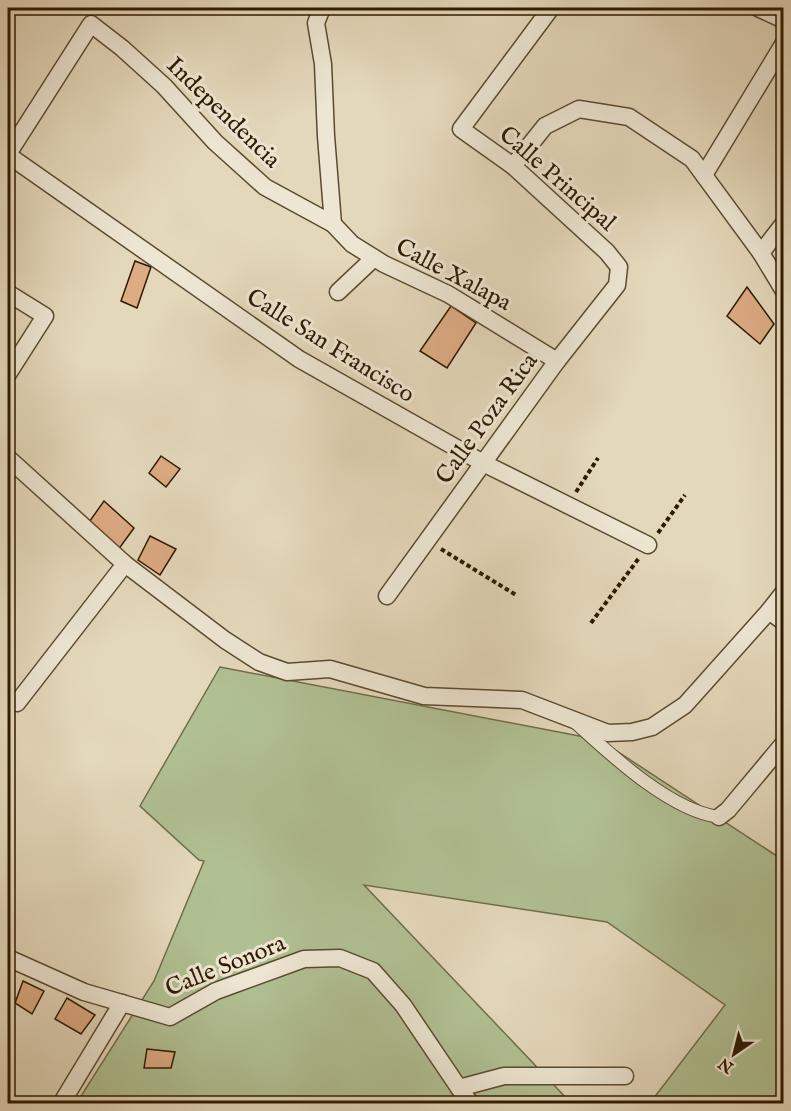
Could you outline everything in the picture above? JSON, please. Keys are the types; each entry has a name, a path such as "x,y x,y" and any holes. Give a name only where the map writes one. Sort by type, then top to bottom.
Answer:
{"street":[{"path":"322,8 316,23 323,64 333,224"},
{"name":"Calle Principal","path":"551,8 461,129 513,166 607,252 619,267"},
{"path":"758,8 783,20"},
{"name":"Independencia","path":"8,155 91,24 164,86 215,142 265,187 333,224"},
{"path":"704,175 783,43"},
{"path":"513,166 545,126 579,109 629,117 692,159 761,253 783,291"},
{"name":"Calle San Francisco","path":"8,155 299,359 483,464 648,545"},
{"name":"Calle Xalapa","path":"333,224 352,244 374,258 448,294 558,361"},
{"path":"761,253 783,224"},
{"path":"338,292 374,258"},
{"name":"Calle Poza Rica","path":"387,597 558,361 617,285 619,267"},
{"path":"8,293 45,316 8,374"},
{"path":"8,458 125,564 225,640 259,662 287,672 330,669 424,696 522,700 608,733 632,732 652,727 685,705 769,611 783,592"},
{"path":"12,700 125,564"},
{"path":"769,611 783,622"},
{"path":"571,718 653,789 708,816 719,817 728,810 783,743"},
{"name":"Calle Sonora","path":"8,958 84,992 170,1017 216,991 304,959 340,958 373,971 403,1005 471,1104"},
{"path":"61,1103 122,1003"},
{"path":"459,1088 504,1076 625,1076"}],"path":[{"path":"567,505 598,458"},
{"path":"427,541 516,595"}],"green space":[{"path":"220,667 600,740 783,860 783,1103 650,1103 725,1005 607,922 364,885 571,1103 76,1104 154,981 204,861 199,860 140,806"}],"building":[{"path":"135,261 151,267 137,308 121,301"},
{"path":"747,287 774,324 760,344 727,316"},
{"path":"451,306 476,323 447,368 420,351"},
{"path":"161,456 180,469 166,487 149,473"},
{"path":"104,501 134,528 118,550 87,525"},
{"path":"150,536 176,549 160,575 138,560"},
{"path":"23,981 44,991 32,1014 15,1003"},
{"path":"67,998 95,1015 81,1034 55,1019"},
{"path":"147,1049 175,1052 171,1068 144,1068"}]}
